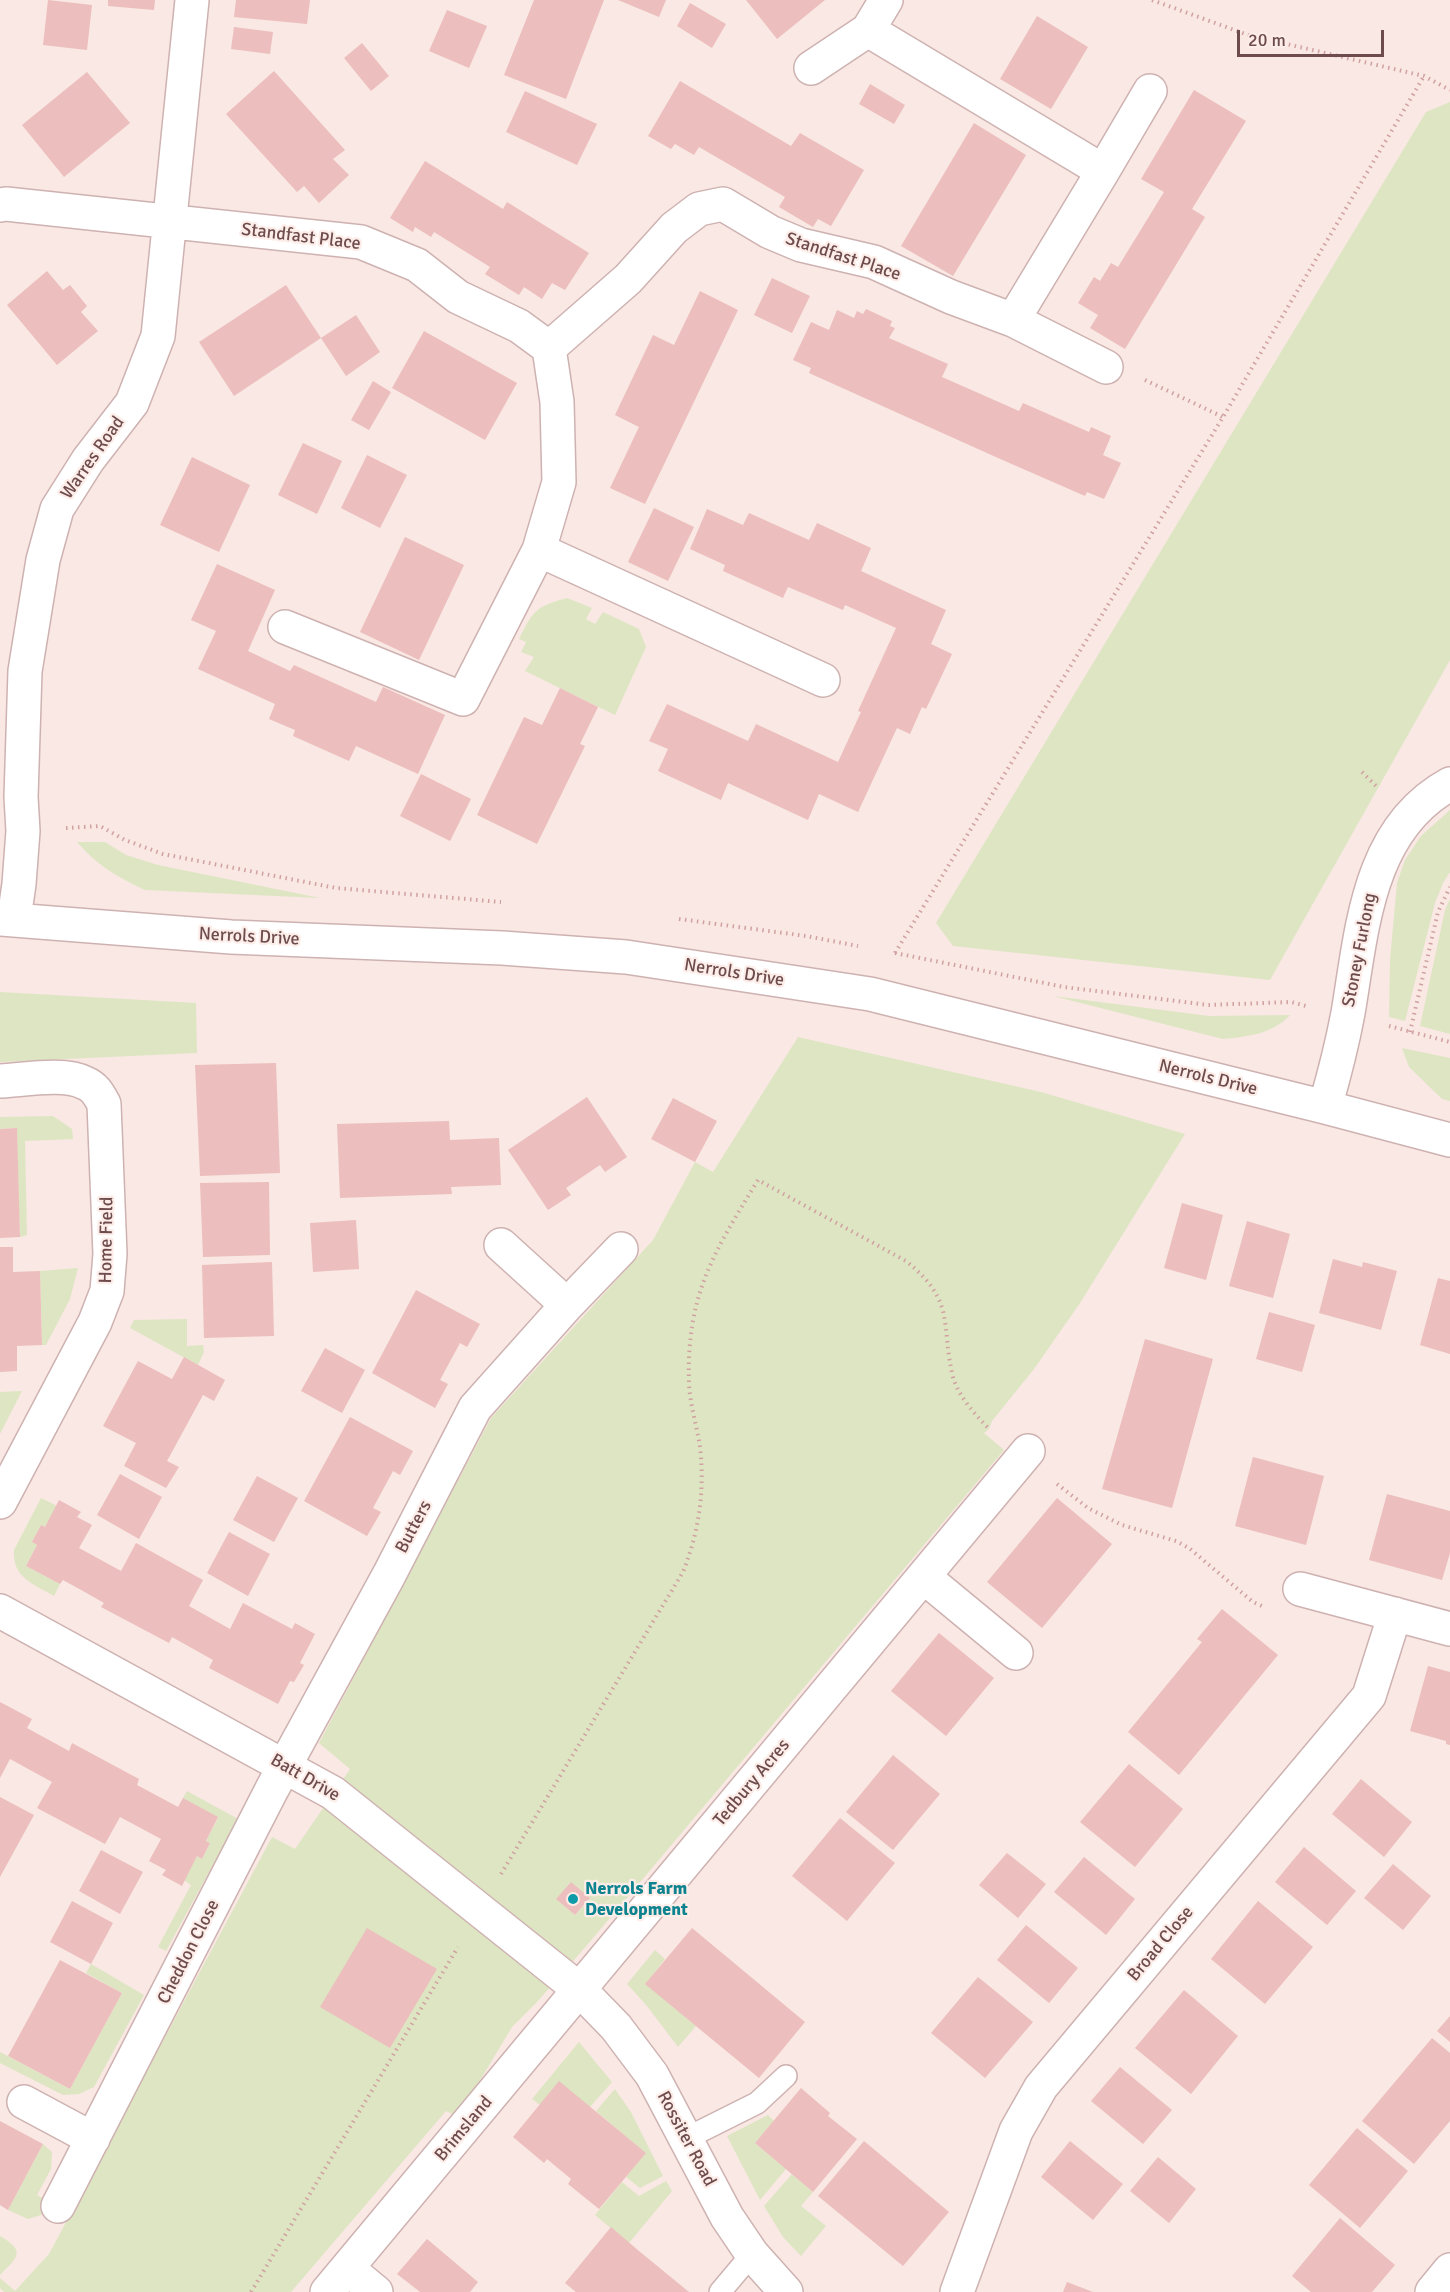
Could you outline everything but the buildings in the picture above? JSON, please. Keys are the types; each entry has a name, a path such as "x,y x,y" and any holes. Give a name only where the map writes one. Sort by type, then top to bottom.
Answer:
{"street":[{"name":"Warres Road","path":"7,919 19,884 23,831 21,797 25,671 43,560 57,509 88,460 132,403 158,336 192,0"},
{"path":"811,68 868,30 886,0"},
{"path":"868,30 1103,171"},
{"path":"1013,320 1150,91"},
{"name":"Standfast Place","path":"0,205 361,242 417,265 458,297 519,326 549,348 628,279 674,228 699,209 723,204 770,232 801,245 874,262 951,297 1013,320 1106,367"},
{"path":"285,627 464,699 539,550 559,482 557,402 549,348"},
{"path":"539,550 823,680"},
{"name":"Stoney Furlong","path":"1325,1107 1347,1015 1367,899 1383,856 1411,814 1439,790 1450,784"},
{"name":"Nerrols Drive","path":"7,919 231,937 502,948 626,957 870,994 1450,1140"},
{"name":"Home Field","path":"0,1081 64,1078 84,1082 95,1089 104,1104 110,1254 107,1291 95,1322 0,1502"},
{"path":"501,1245 567,1305"},
{"name":"Butters","path":"285,1766 389,1575 475,1408 567,1305 621,1249"},
{"name":"Tedbury Acres","path":"580,1990 1028,1450"},
{"path":"924,1576 1016,1653"},
{"path":"1300,1588 1450,1629"},
{"name":"Batt Drive","path":"0,1611 333,1792 580,1990"},
{"name":"Broad Close","path":"957,2292 1016,2132 1041,2087 1369,1696 1395,1614"},
{"name":"Cheddon Close","path":"58,2206 285,1766"},
{"name":"Rossiter Road","path":"580,1990 616,2027 652,2075 727,2217 752,2253 786,2292"},
{"name":"Brimsland","path":"376,2292 337,2280 580,1990"},
{"path":"24,2102 93,2139"},
{"path":"1432,2292 1450,2270"}],"lane":[{"path":"687,2138 757,2103 786,2076"},
{"path":"720,2292 752,2253"}],"path":[{"path":"1152,0 1248,35 1424,76 1450,90"},
{"path":"895,953 1223,417 1424,76"},
{"path":"1106,367 1138,377 1223,417"},
{"path":"1410,1032 1438,912 1450,888"},
{"path":"251,2292 682,1572 690,1553 698,1520 703,1484 700,1445 689,1385 693,1314 703,1277 718,1246 758,1180"}],"green space":[{"path":"1450,102 1450,660 1270,980 953,946 936,923 1426,112"},
{"path":"567,598 592,608 586,619 595,624 603,612 639,629 646,647 615,715 525,671 534,657 521,652 526,642 519,639 528,621 542,607"},
{"path":"1450,810 1450,872 1435,903 1405,1021 1389,1017 1390,960 1397,883 1405,860 1421,836"},
{"path":"77,842 105,842 126,855 158,865 320,898 145,890 108,870 92,858"},
{"path":"1450,899 1450,1034 1420,1026 1445,910"},
{"path":"0,992 196,1003 197,1053 0,1062"},
{"path":"1053,996 1209,1016 1290,1015 1267,1030 1250,1036 1223,1039"},
{"path":"798,1037 1041,1092 1185,1134 1080,1303 1034,1369 984,1433 1004,1450 588,1944 512,2027 458,2117 446,2111 291,2292 4,2292 0,2288 0,2278 15,2291 49,2254 272,1837 295,1849 350,1769 319,1743 491,1418 653,1240 695,1162 713,1172","holes":["571,1882 590,1899 575,1915 557,1899"]},
{"path":"1402,1048 1450,1058 1450,1101 1442,1099 1409,1067"},
{"path":"53,1116 72,1129 73,1139 25,1141 27,1235 20,1237 16,1128 0,1129 0,1117"},
{"path":"78,1268 70,1299 46,1345 42,1345 40,1271"},
{"path":"187,1319 187,1346 203,1345 204,1352 198,1365 130,1328 134,1320"},
{"path":"22,1391 0,1434 0,1392"},
{"path":"41,1498 57,1506 45,1527 41,1525 32,1542 37,1545 26,1566 60,1584 54,1596 26,1579 14,1560 14,1550"},
{"path":"187,1791 238,1819 166,1951 158,1947 191,1885 184,1880 197,1856 202,1859 210,1843 206,1841 218,1818 183,1798"},
{"path":"655,1950 665,1959 646,1984 696,2026 678,2047 627,1984"},
{"path":"91,1964 144,1995 94,2087 79,2094 63,2095 0,2063 0,2052 70,2089 122,1993 86,1973"},
{"path":"579,2042 612,2082 590,2107 540,2105 532,2099"},
{"path":"615,2089 631,2112 663,2176 640,2188 626,2177 645,2153 596,2111"},
{"path":"768,2115 774,2121 755,2143 786,2169 760,2200 727,2136"},
{"path":"43,2144 52,2152 51,2169 37,2195 51,2203 41,2215 28,2219 8,2210"},
{"path":"792,2174 813,2192 801,2206 826,2226 801,2256 783,2237 764,2206"},
{"path":"666,2181 672,2191 629,2243 595,2215 622,2182 639,2196"},
{"path":"0,2236 14,2246 16,2254 15,2259 0,2275"}],"place":[{"name":"Nerrols Farm Development","path":"573,1899"}]}
